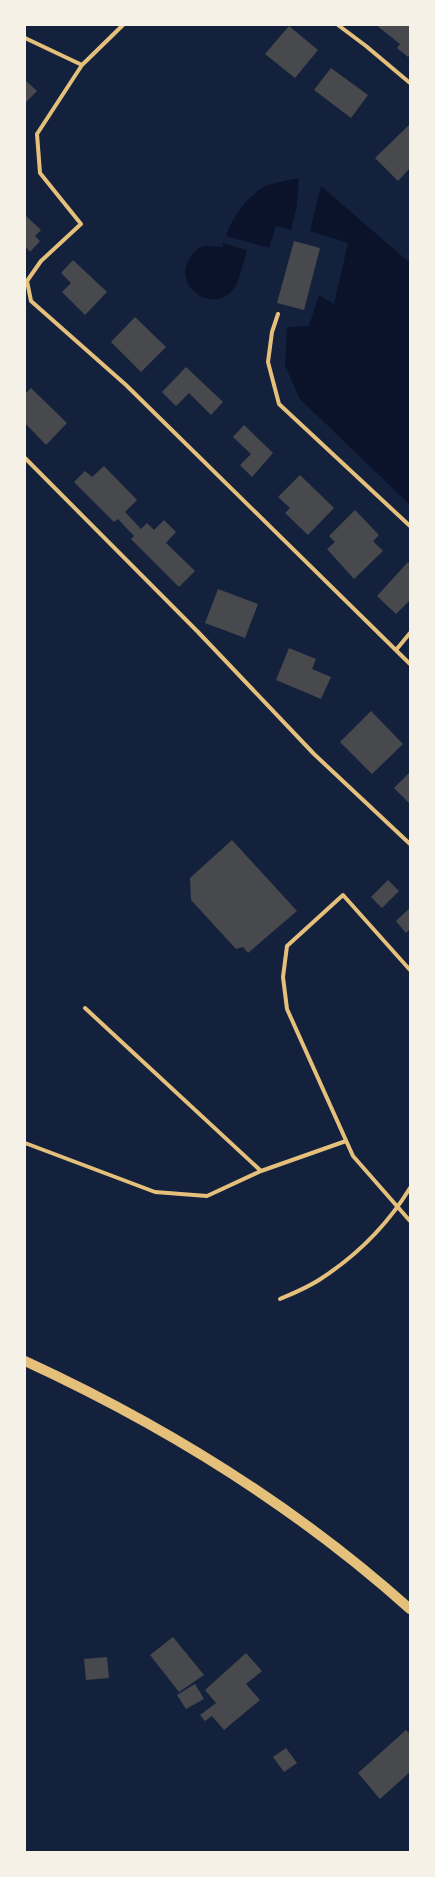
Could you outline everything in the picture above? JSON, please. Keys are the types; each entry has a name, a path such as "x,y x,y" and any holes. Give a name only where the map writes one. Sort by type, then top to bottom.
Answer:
{"main road":[{"path":"25,1362 67,1380 153,1425 257,1489 330,1542 410,1609"}],"lane":[{"path":"123,25 82,65 37,134 40,173 81,224 41,261 27,281 31,301 126,385 410,664"},
{"path":"338,25 410,83"},
{"path":"25,38 82,65"},
{"path":"278,314 272,332 268,362 279,404 410,526"},
{"path":"25,458 314,754 410,844"},
{"path":"396,650 410,632"},
{"path":"410,970 343,895 287,946 283,977 287,1009 353,1156 410,1221"},
{"path":"85,1008 261,1171"},
{"path":"25,1143 155,1192 207,1196 261,1171 346,1141"},
{"path":"280,1299 321,1279 360,1249 398,1207 410,1188"}],"water":[{"path":"299,178 297,206 291,230 276,226 269,248 226,236 228,229 242,207 261,188"},
{"path":"321,186 410,263 410,505 299,398 285,365 287,327 309,326 319,295 334,304 348,243 310,231"},
{"path":"223,243 247,250 239,279 235,287 226,296 217,299 206,298 197,294 190,287 186,277 186,267 191,256 199,248 203,246 223,247"}],"building":[{"path":"376,25 410,25 410,55 408,57 397,48 400,44"},
{"path":"289,26 318,50 295,78 265,54"},
{"path":"331,68 368,95 351,118 314,90"},
{"path":"25,80 37,91 25,103"},
{"path":"409,125 410,168 398,181 375,158"},
{"path":"25,215 41,230 35,236 40,241 30,252 25,246"},
{"path":"294,241 320,248 304,310 277,303"},
{"path":"73,260 107,292 85,315 62,292 71,283 61,273"},
{"path":"135,317 166,347 141,372 111,342"},
{"path":"186,367 223,402 211,415 189,393 176,406 162,392"},
{"path":"31,388 67,423 46,445 25,423 25,394"},
{"path":"244,425 273,453 252,477 240,465 251,454 233,437"},
{"path":"104,466 137,500 125,512 141,529 147,523 154,530 164,520 176,532 166,543 195,571 179,587 131,539 134,536 118,519 114,522 74,482 85,471 92,477"},
{"path":"300,475 334,508 308,535 285,513 290,508 278,497"},
{"path":"355,510 379,535 373,541 383,551 354,579 327,549 335,542 329,536"},
{"path":"408,562 410,564 410,600 396,614 377,596"},
{"path":"218,589 258,604 245,638 205,623"},
{"path":"289,648 316,659 312,669 331,677 321,699 276,680"},
{"path":"371,711 403,744 372,774 340,742"},
{"path":"410,772 410,804 394,788"},
{"path":"232,840 297,911 248,953 243,947 236,949 191,900 190,878"},
{"path":"388,880 399,891 382,908 371,897"},
{"path":"410,908 410,929 406,933 396,921"},
{"path":"173,1637 204,1675 179,1692 150,1655"},
{"path":"246,1653 262,1671 246,1684 260,1700 224,1730 212,1716 205,1721 200,1715 216,1703 205,1690"},
{"path":"107,1657 109,1678 86,1680 84,1659"},
{"path":"195,1684 204,1699 186,1709 177,1695"},
{"path":"406,1730 410,1734 410,1772 380,1799 358,1773"},
{"path":"286,1748 297,1763 284,1772 273,1757"}]}
